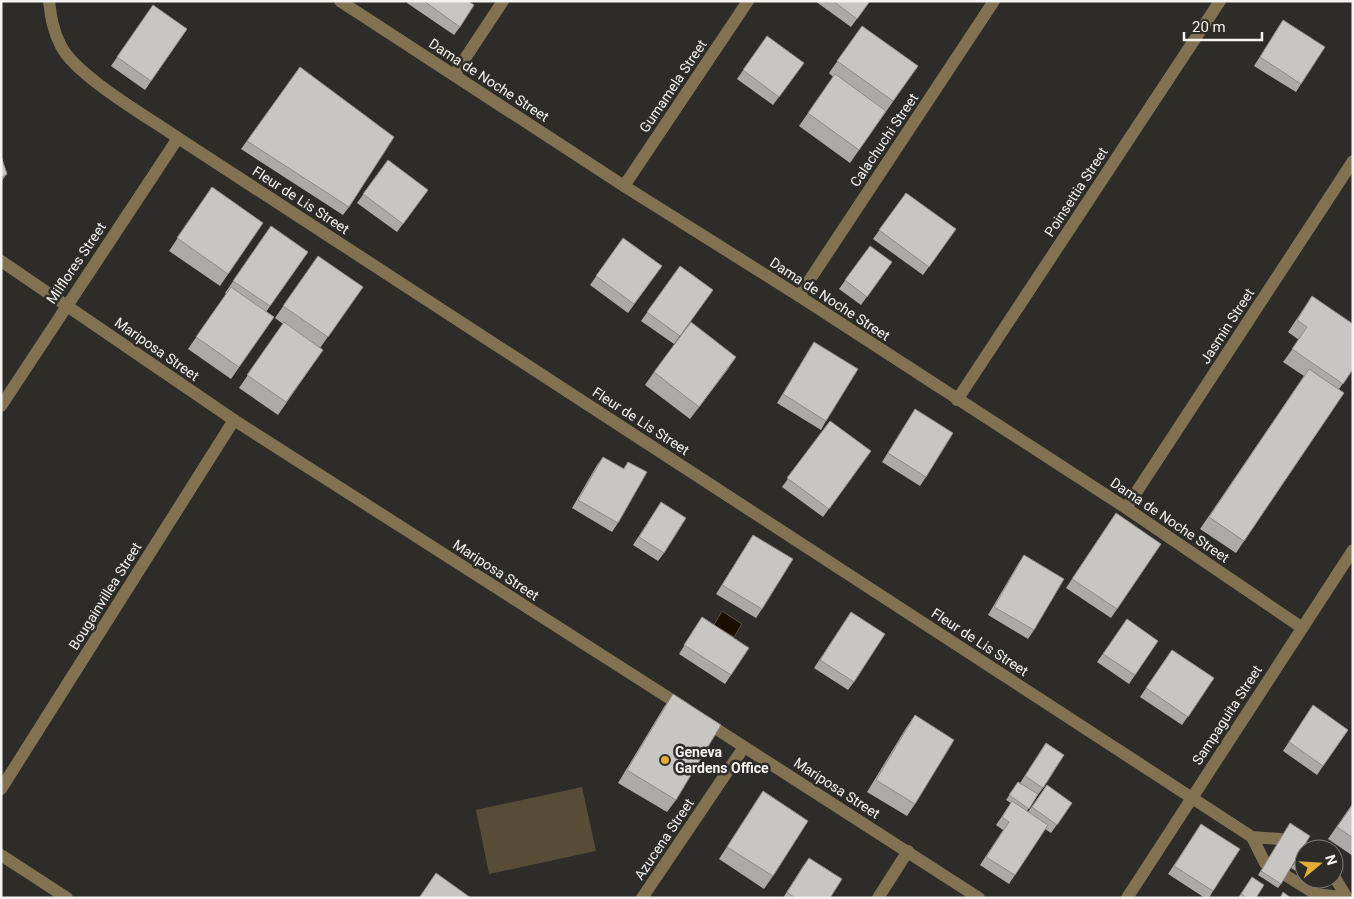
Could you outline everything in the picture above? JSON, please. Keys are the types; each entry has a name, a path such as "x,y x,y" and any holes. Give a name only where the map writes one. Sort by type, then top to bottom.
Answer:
{"street":[{"name":"Fleur de Lis Street","path":"49,1 51,22 61,47 82,72 178,138 1252,837 1280,839"},
{"name":"Dama de Noche Street","path":"340,1 624,186 799,296 1126,508 1301,627"},
{"path":"454,75 503,1"},
{"name":"Gumamela Street","path":"624,186 748,1"},
{"name":"Calachuchi Street","path":"799,296 994,1"},
{"name":"Poinsettia Street","path":"957,400 1220,1"},
{"name":"Milflores Street","path":"1,406 178,138"},
{"name":"Jasmin Street","path":"1126,508 1353,161"},
{"name":"Mariposa Street","path":"1,261 234,420 979,898"},
{"name":"Bougainvillea Street","path":"1,789 234,420"},
{"name":"Sampaguita Street","path":"1127,898 1301,627 1353,550"},
{"name":"Azucena Street","path":"642,898 744,747"},
{"path":"1252,837 1265,863"},
{"path":"878,898 908,851"},
{"path":"1,856 66,898"},
{"path":"1285,875 1316,894 1348,898"}],"shaded area":[{"path":"722,611 742,624 734,637 714,625"},
{"path":"582,787 596,851 489,874 476,810"}],"building":[{"path":"424,1 468,1 474,5 460,27"},
{"path":"833,1 870,1 857,19"},
{"path":"153,5 187,29 151,81 117,57"},
{"path":"1283,20 1325,47 1301,84 1260,57"},
{"path":"862,26 918,66 893,101 837,61"},
{"path":"767,36 804,63 779,97 743,70"},
{"path":"300,67 394,137 349,207 247,141"},
{"path":"835,74 886,111 859,150 808,113"},
{"path":"1,156 7,174 1,178"},
{"path":"388,160 428,190 403,224 363,194"},
{"path":"212,187 263,223 228,274 177,238"},
{"path":"906,193 956,229 929,267 879,230"},
{"path":"271,226 308,252 270,306 233,281"},
{"path":"623,238 662,266 634,304 596,276"},
{"path":"870,246 892,262 867,297 845,280"},
{"path":"318,256 363,287 328,337 283,306"},
{"path":"680,266 713,290 680,336 647,312"},
{"path":"231,287 274,317 239,367 196,337"},
{"path":"1312,296 1353,324 1353,369 1343,384 1292,349 1307,327 1297,320"},
{"path":"284,322 323,350 286,402 247,375"},
{"path":"691,322 736,357 699,407 654,372"},
{"path":"814,342 858,369 826,421 783,394"},
{"path":"1309,369 1344,393 1244,541 1209,517"},
{"path":"915,409 953,433 926,477 888,453"},
{"path":"830,421 871,451 829,509 787,478"},
{"path":"603,457 624,469 628,462 647,472 618,523 578,500"},
{"path":"661,502 686,518 664,553 639,537"},
{"path":"1116,513 1161,544 1117,609 1072,579"},
{"path":"753,535 793,559 762,609 722,585"},
{"path":"1024,555 1064,579 1034,630 994,607"},
{"path":"851,612 885,634 854,682 820,660"},
{"path":"702,617 749,648 731,675 684,645"},
{"path":"1127,619 1158,641 1135,675 1103,654"},
{"path":"1172,650 1214,678 1188,717 1146,688"},
{"name":"Geneva Gardens Office","path":"673,694 721,725 676,800 627,770"},
{"path":"1313,705 1348,730 1323,766 1289,742"},
{"path":"915,715 954,740 915,804 876,780"},
{"path":"1046,743 1064,755 1043,788 1025,776"},
{"path":"1018,782 1038,794 1029,809 1009,795"},
{"path":"1047,785 1072,803 1057,825 1032,807"},
{"path":"763,791 808,821 773,876 727,847"},
{"path":"1012,801 1048,825 1015,875 986,857 1009,822 1002,817"},
{"path":"1353,804 1353,838 1337,827"},
{"path":"1290,823 1310,836 1308,839 1294,839 1294,862 1281,884 1261,871"},
{"path":"1201,824 1240,849 1213,891 1174,866"},
{"path":"809,858 842,879 830,898 795,898 787,892"},
{"path":"436,873 471,898 419,898"},
{"path":"1252,877 1264,885 1256,898 1247,898 1241,894"},
{"path":"1283,892 1291,898 1280,898"}],"place":[{"name":"Geneva Gardens Office","path":"665,760"}]}
